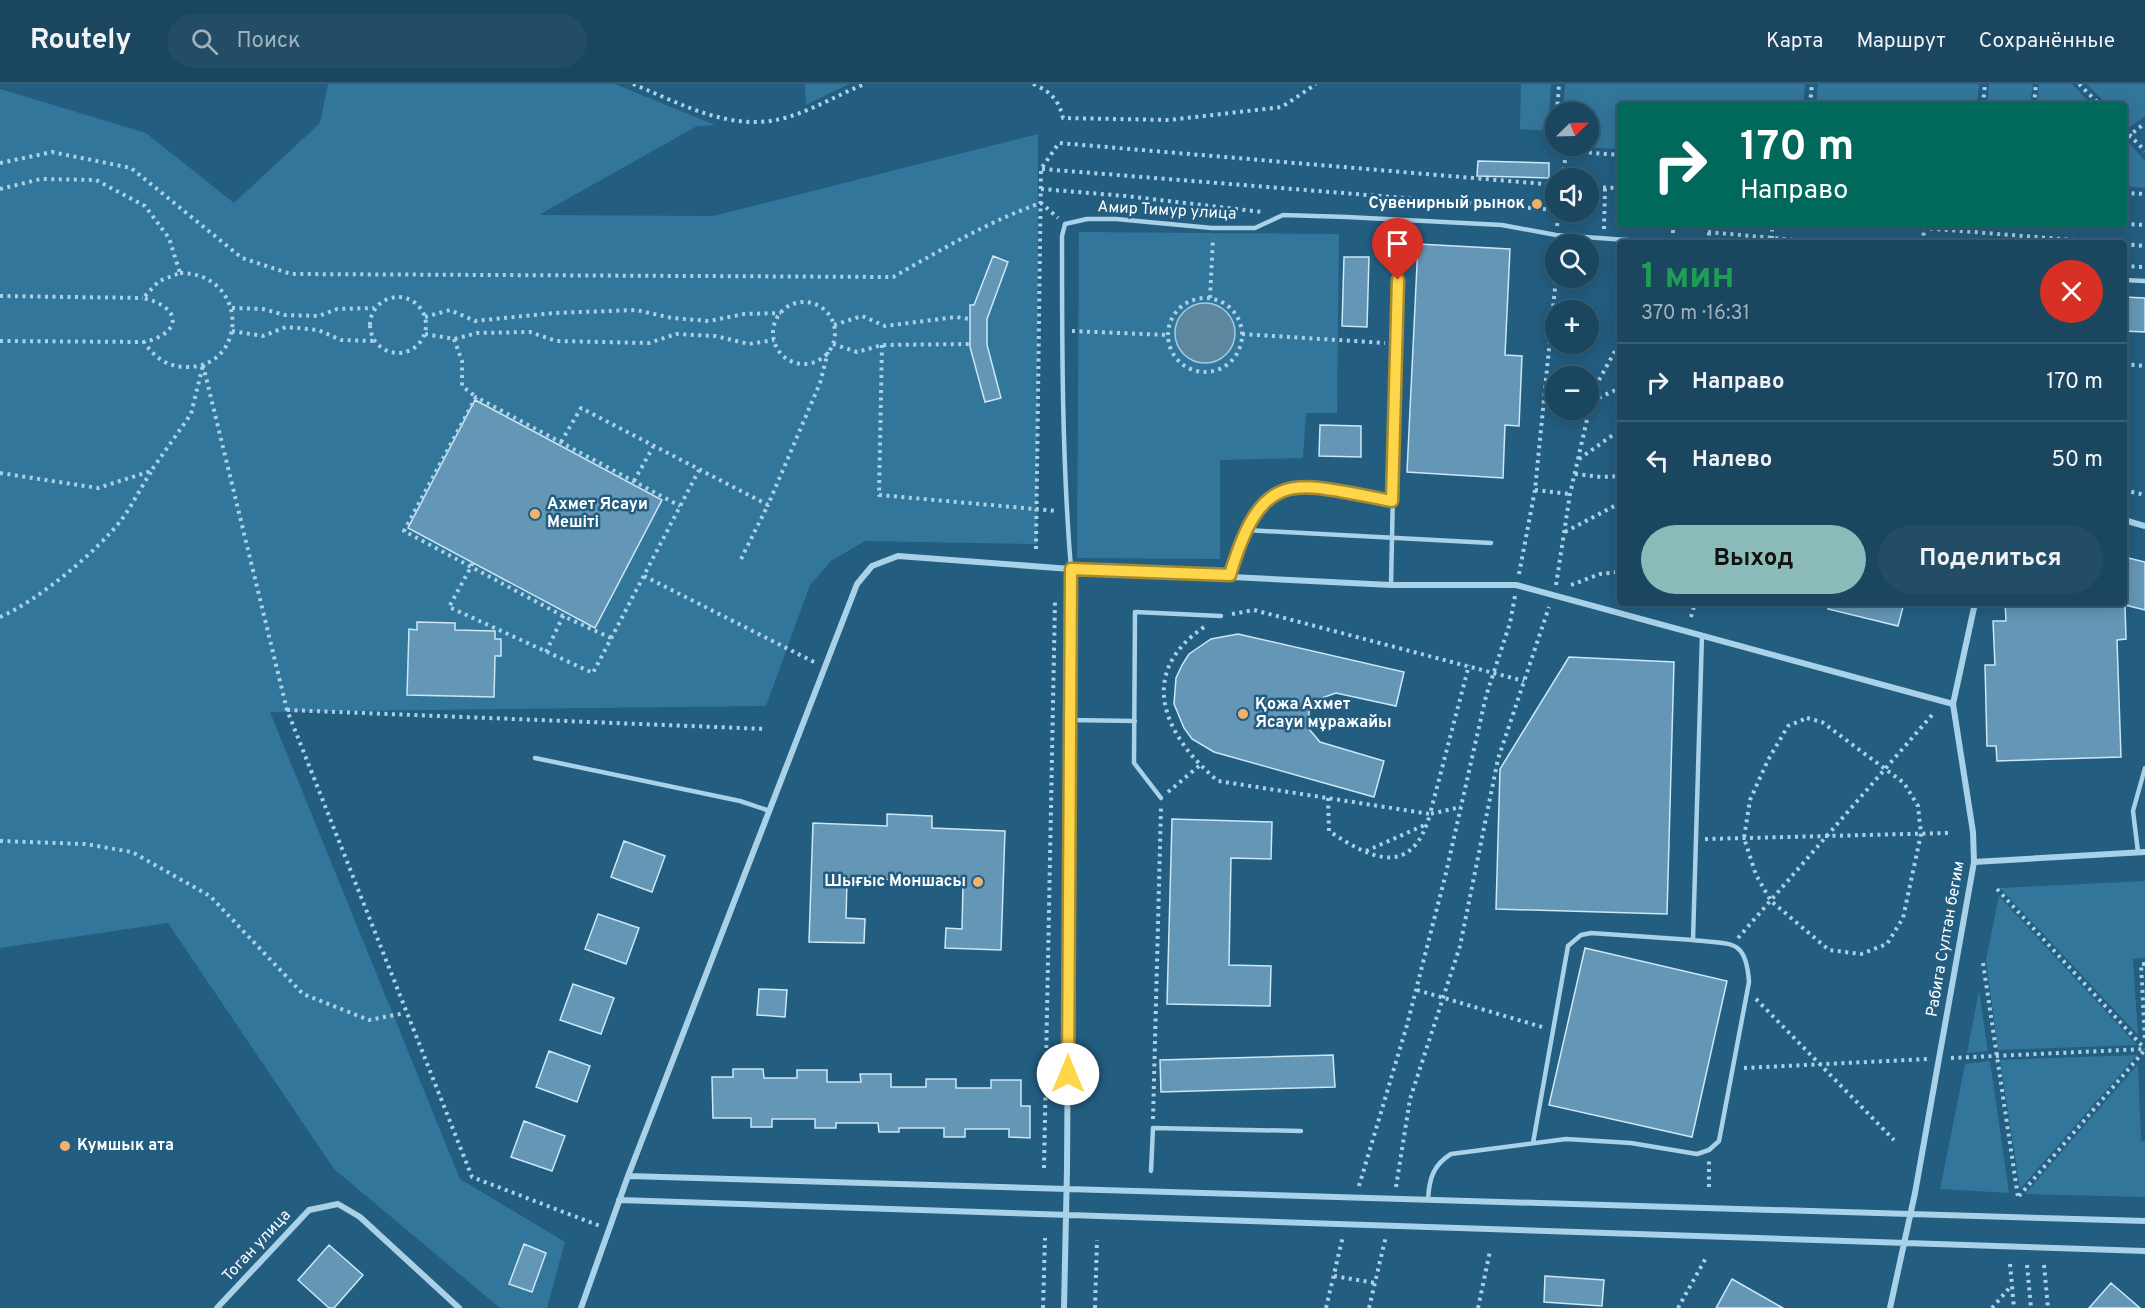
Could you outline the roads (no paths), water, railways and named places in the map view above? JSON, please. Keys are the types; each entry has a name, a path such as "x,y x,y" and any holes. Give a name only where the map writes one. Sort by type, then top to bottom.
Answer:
{"street":[{"path":"2127,521 2145,526"},
{"path":"580,1308 628,1176 857,584 872,567 880,563 898,556 1071,569 1230,575 1391,585 1516,585 1953,704"},
{"path":"1064,1308 1067,1189 1071,569"},
{"name":"Рабига Султан бегим","path":"1890,1308 1910,1214 1974,862 1973,832 1953,704 1974,606"},
{"path":"1974,862 2141,852"},
{"path":"628,1176 2145,1221"},
{"path":"619,1200 2145,1251"},
{"name":"Тоган улица","path":"217,1308 309,1210 338,1204 360,1217 432,1286 459,1308"}],"lane":[{"name":"Амир Тимур улица","path":"1071,569 1067,512 1062,333 1062,236 1065,224 1087,219 1116,219 1212,228 1255,228 1283,215 1502,225 1556,235 1630,240"},
{"path":"1391,585 1398,258"},
{"path":"2127,280 2145,281"},
{"path":"1230,575 1246,530 1264,500 1287,487 1315,486 1392,501"},
{"path":"1246,530 1392,540 1491,543"},
{"path":"1161,798 1134,763 1135,612 1221,616"},
{"path":"1693,940 1702,635"},
{"path":"1070,720 1135,721"},
{"path":"534,758 740,801 770,811"},
{"path":"2141,852 2133,810 2145,768"},
{"path":"1428,1200 1429,1179 1443,1159 1451,1154 1566,1139 1631,1143 1697,1154 1709,1150 1719,1141 1747,990 1747,960 1741,950 1732,945 1693,940 1591,933 1581,935 1568,946 1533,1143"},
{"path":"1151,1171 1153,1128 1301,1131"}],"place":[{"name":"Сувенирный рынок","path":"1537,204"},
{"name":"Ахмет Ясауи Мешіті","path":"535,514"},
{"name":"Қожа Ахмет Ясауи мұражайы","path":"1243,714"},
{"name":"Шығыс Моншасы","path":"978,882"},
{"name":"Кумшык ата","path":"65,1146"}]}
